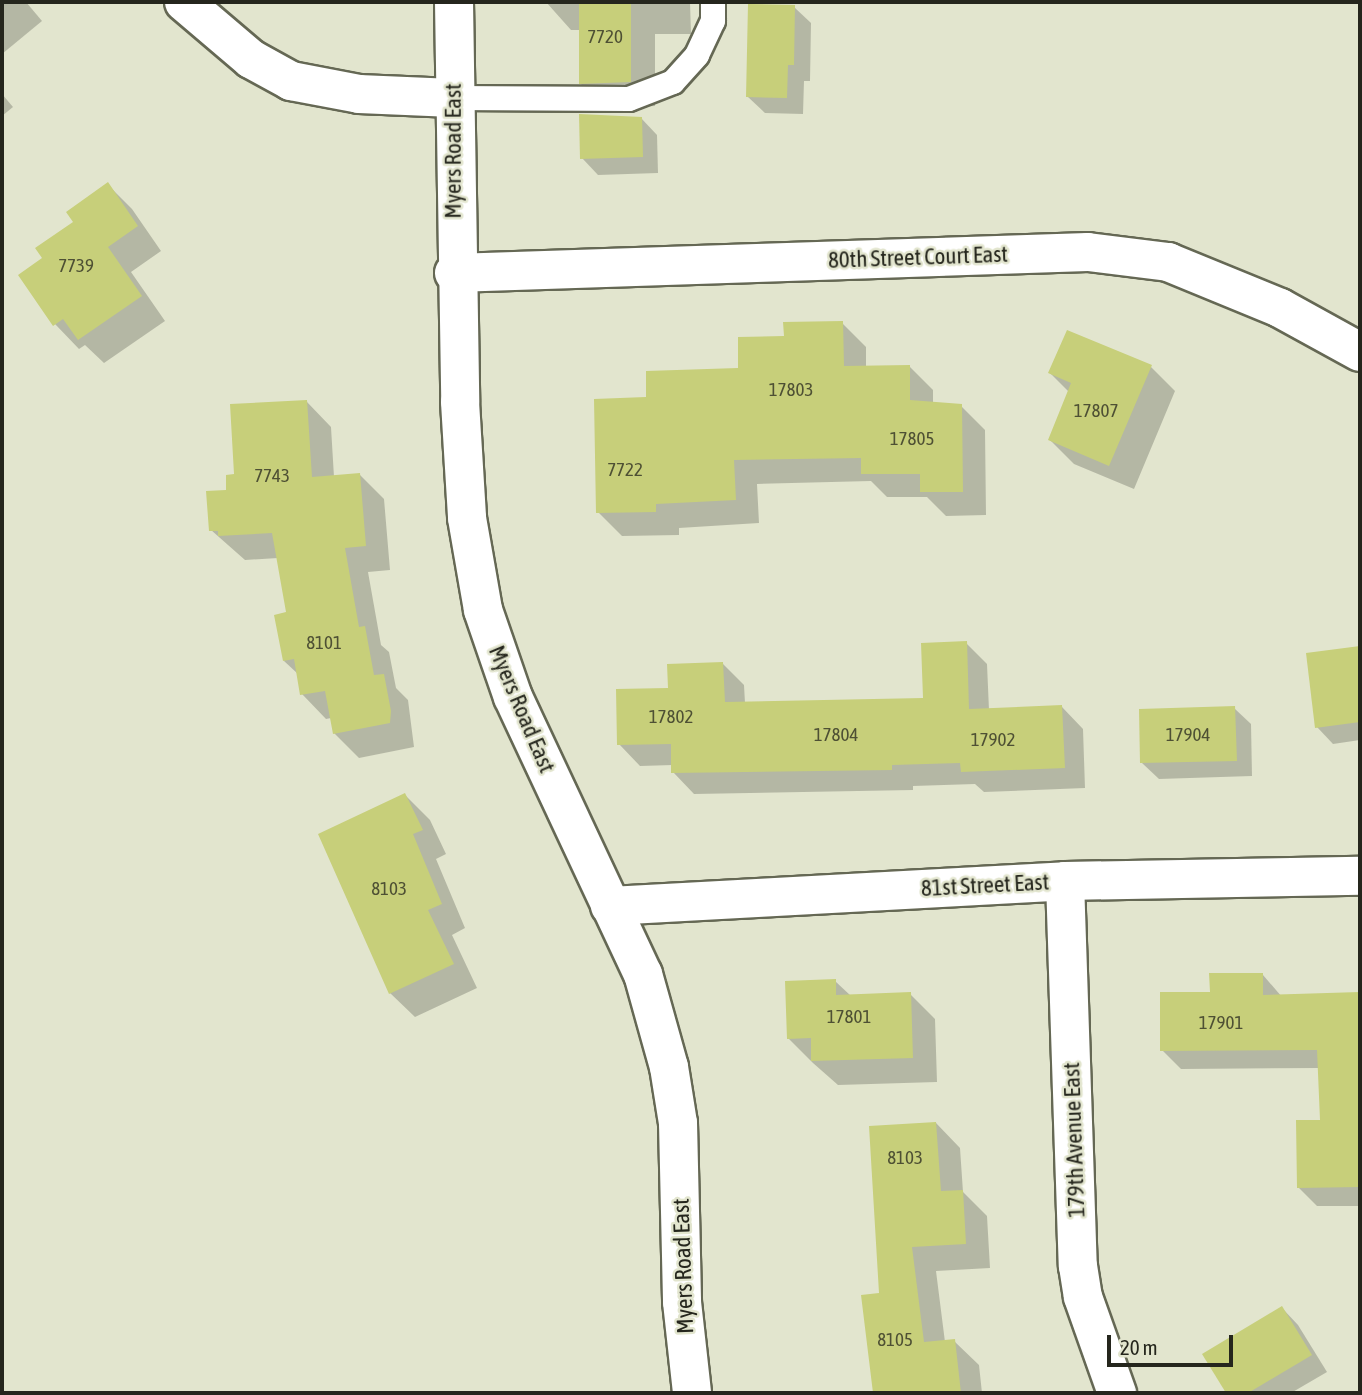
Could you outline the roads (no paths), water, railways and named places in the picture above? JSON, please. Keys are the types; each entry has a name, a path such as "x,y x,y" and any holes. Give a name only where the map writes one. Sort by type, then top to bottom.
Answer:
{"street":[{"path":"184,2 251,59 291,81 359,94 453,98"},
{"name":"Myers Road East","path":"454,2 454,272 467,518 483,610 513,697 643,974 669,1067 678,1123 682,1302 692,1393"},
{"name":"80th Street Court East","path":"454,272 1088,251 1168,262 1280,308 1360,352"},
{"name":"81st Street East","path":"610,906 1065,881 1360,876"},
{"name":"179th Avenue East","path":"1065,881 1078,1266 1083,1297 1117,1393"}],"lane":[{"path":"453,98 629,99 673,82 697,55 713,21 713,2"}]}
